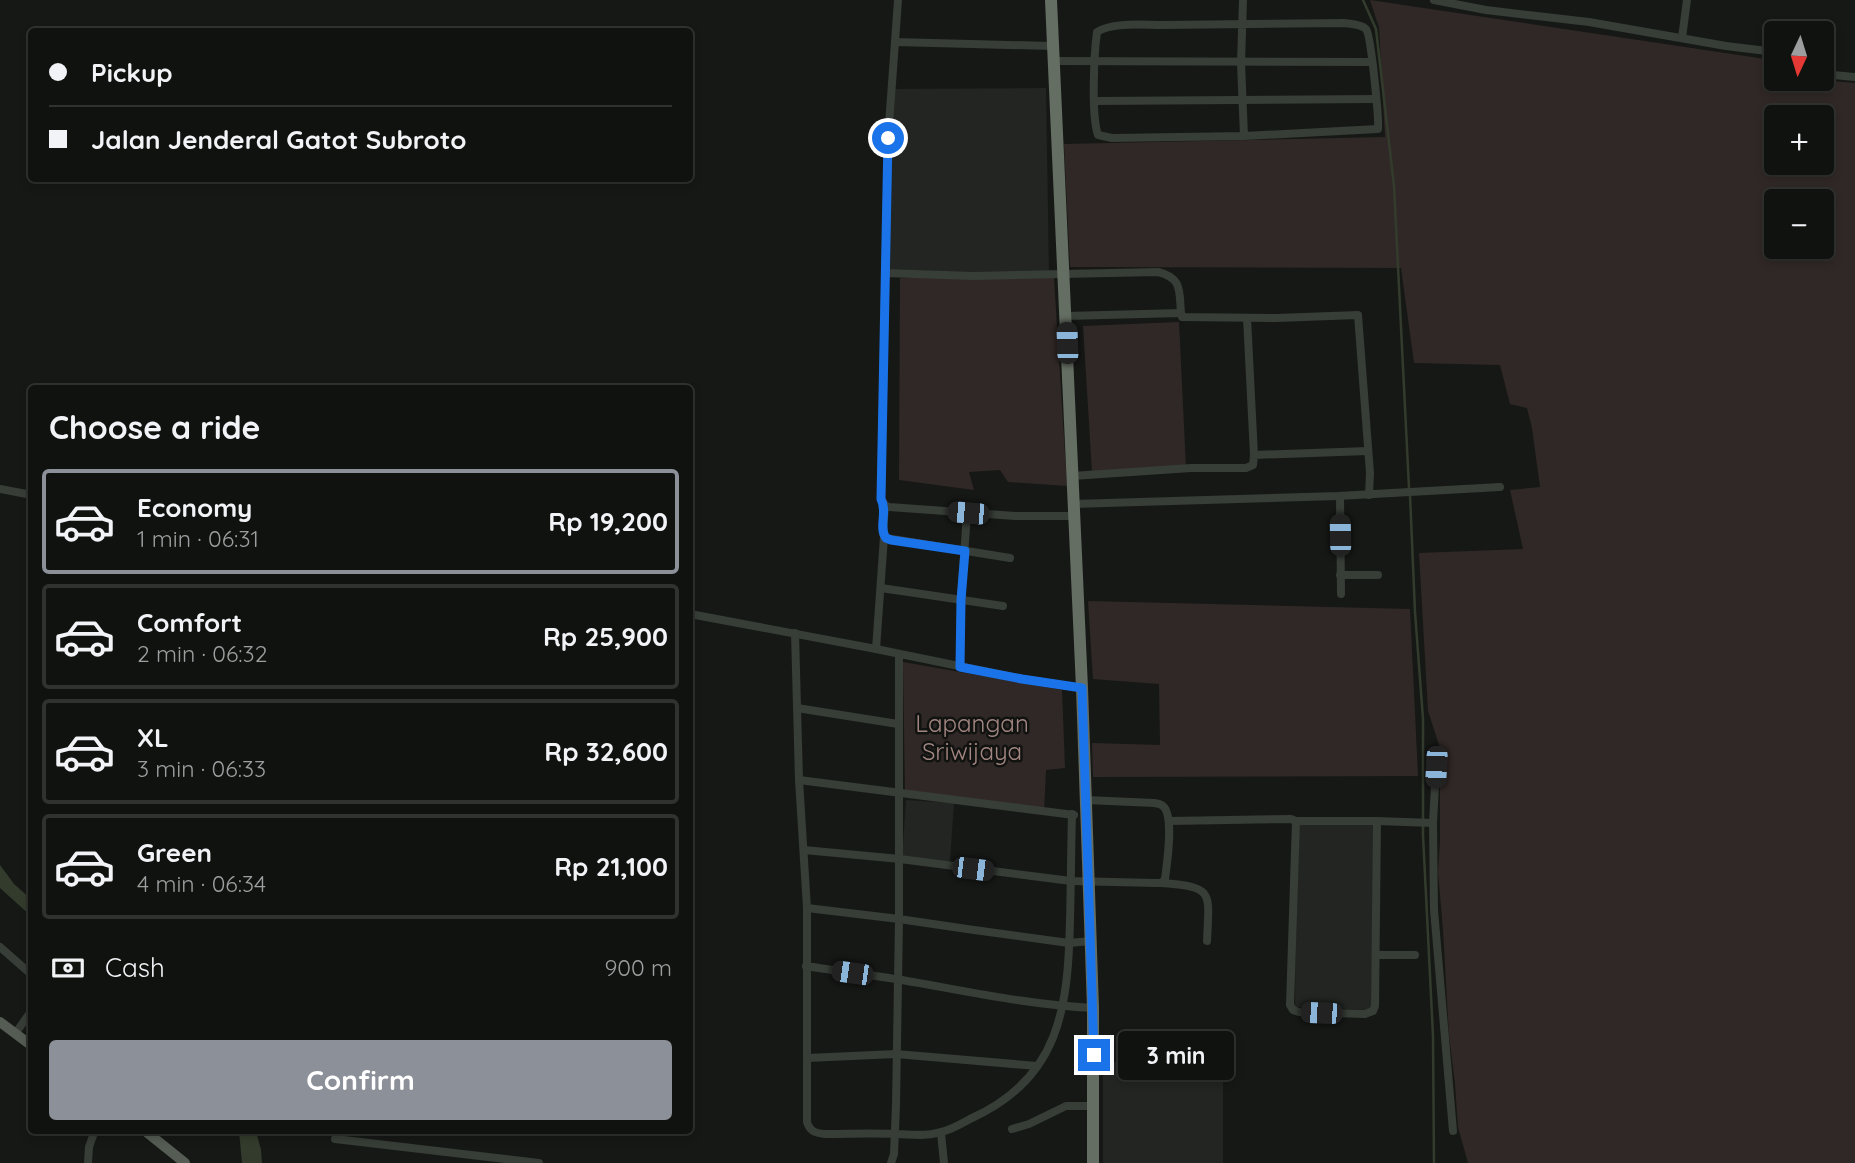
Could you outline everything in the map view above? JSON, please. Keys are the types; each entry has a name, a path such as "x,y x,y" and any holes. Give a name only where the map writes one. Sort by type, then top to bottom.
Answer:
{"highway":[{"path":"1051,0 1089,881 1093,1008 1093,1163"}],"main road":[{"path":"0,1022 28,1043"},
{"path":"149,1134 185,1163"}],"street":[{"path":"898,0 888,138 881,499 885,505 1015,516 1074,510 1500,487"},
{"path":"1243,0 1241,63 1244,136"},
{"path":"1434,0 1764,51"},
{"path":"1486,10 1488,0"},
{"path":"1682,38 1687,0"},
{"path":"1345,23 1360,26 1368,33 1378,129 1244,136 1112,138 1098,135 1094,62 1097,34 1104,28 1243,24 1345,23"},
{"path":"895,42 1052,46"},
{"path":"1053,61 1372,62"},
{"path":"1834,75 1855,77"},
{"path":"1095,101 1376,99"},
{"path":"885,273 974,276 1158,272 1169,275 1178,284 1182,317 1358,315 1370,473 1368,495"},
{"path":"1066,316 1181,313"},
{"path":"1072,475 1191,468 1246,468 1253,465 1247,318"},
{"path":"1254,455 1368,451"},
{"path":"0,489 28,494"},
{"path":"1339,496 1341,594"},
{"path":"876,649 885,505"},
{"path":"960,667 961,600 968,513"},
{"path":"884,537 1010,558"},
{"path":"1340,575 1378,575"},
{"path":"881,588 1003,606"},
{"path":"693,615 1022,679 1082,688"},
{"path":"795,634 799,780 807,908 807,1122 809,1129 815,1133 941,1133 1004,1101 1025,1082 1054,1038 1063,1007 1068,973 1072,814"},
{"path":"891,1163 895,1134 900,859 899,654"},
{"path":"797,708 898,724"},
{"path":"1436,767 1430,823 1434,909 1452,1130"},
{"path":"799,780 1086,816"},
{"path":"1086,800 1160,804 1169,821 1166,879 1162,883"},
{"path":"1169,821 1291,819 1430,823"},
{"path":"1296,821 1290,1005 1293,1010 1299,1012 1365,1014 1373,1011 1375,1006 1377,821"},
{"path":"804,850 900,859 1071,881 1186,885 1199,888 1209,900 1207,941"},
{"path":"807,908 1069,943 1091,941"},
{"path":"0,947 28,972"},
{"path":"1376,955 1415,955"},
{"path":"806,967 898,979 1010,1000 1093,1008"},
{"path":"15,1034 28,1016"},
{"path":"807,1058 896,1054 1037,1066"},
{"path":"1012,1129 1066,1106 1093,1106"},
{"path":"941,1133 944,1163"},
{"path":"88,1163 93,1134"},
{"path":"335,1139 539,1163"}],"shaded area":[{"path":"1046,88 1049,275 887,273 892,89"},
{"path":"906,800 954,803 950,862 902,859"},
{"path":"1296,821 1375,821 1371,1010 1295,1007"},
{"path":"0,865 14,884 28,896 28,913 0,888"},
{"path":"1103,1062 1223,1062 1223,1163 1103,1163"},
{"path":"239,1134 257,1134 262,1163 242,1163"}],"green space":[{"path":"1370,0 1764,59 1764,91 1834,91 1834,81 1855,83 1855,1163 1468,1163 1458,1127 1449,1035 1438,872 1440,748 1428,711 1419,553 1523,549 1510,490 1540,487 1527,408 1510,404 1500,365 1414,363 1401,268 1070,267 1064,144 1385,137 1379,27"},
{"path":"900,278 1054,278 1067,486 1008,482 1000,470 969,472 974,490 899,480"},
{"path":"1179,322 1186,468 1092,472 1083,326"},
{"path":"1088,601 1410,609 1418,776 1093,777 1092,743 1160,745 1159,684 1093,679"},
{"name":"Lapangan Sriwijaya","path":"903,662 1062,690 1065,768 1046,770 1044,812 905,792"}],"waterway":[{"path":"1363,0 1376,29 1394,186 1409,488"},
{"path":"1410,495 1423,719 1423,835 1433,1036 1434,1163"}],"route":[{"path":"888,138 881,499 885,505 883,534 891,540 965,551 960,667 1082,688 1094,1055"}]}
